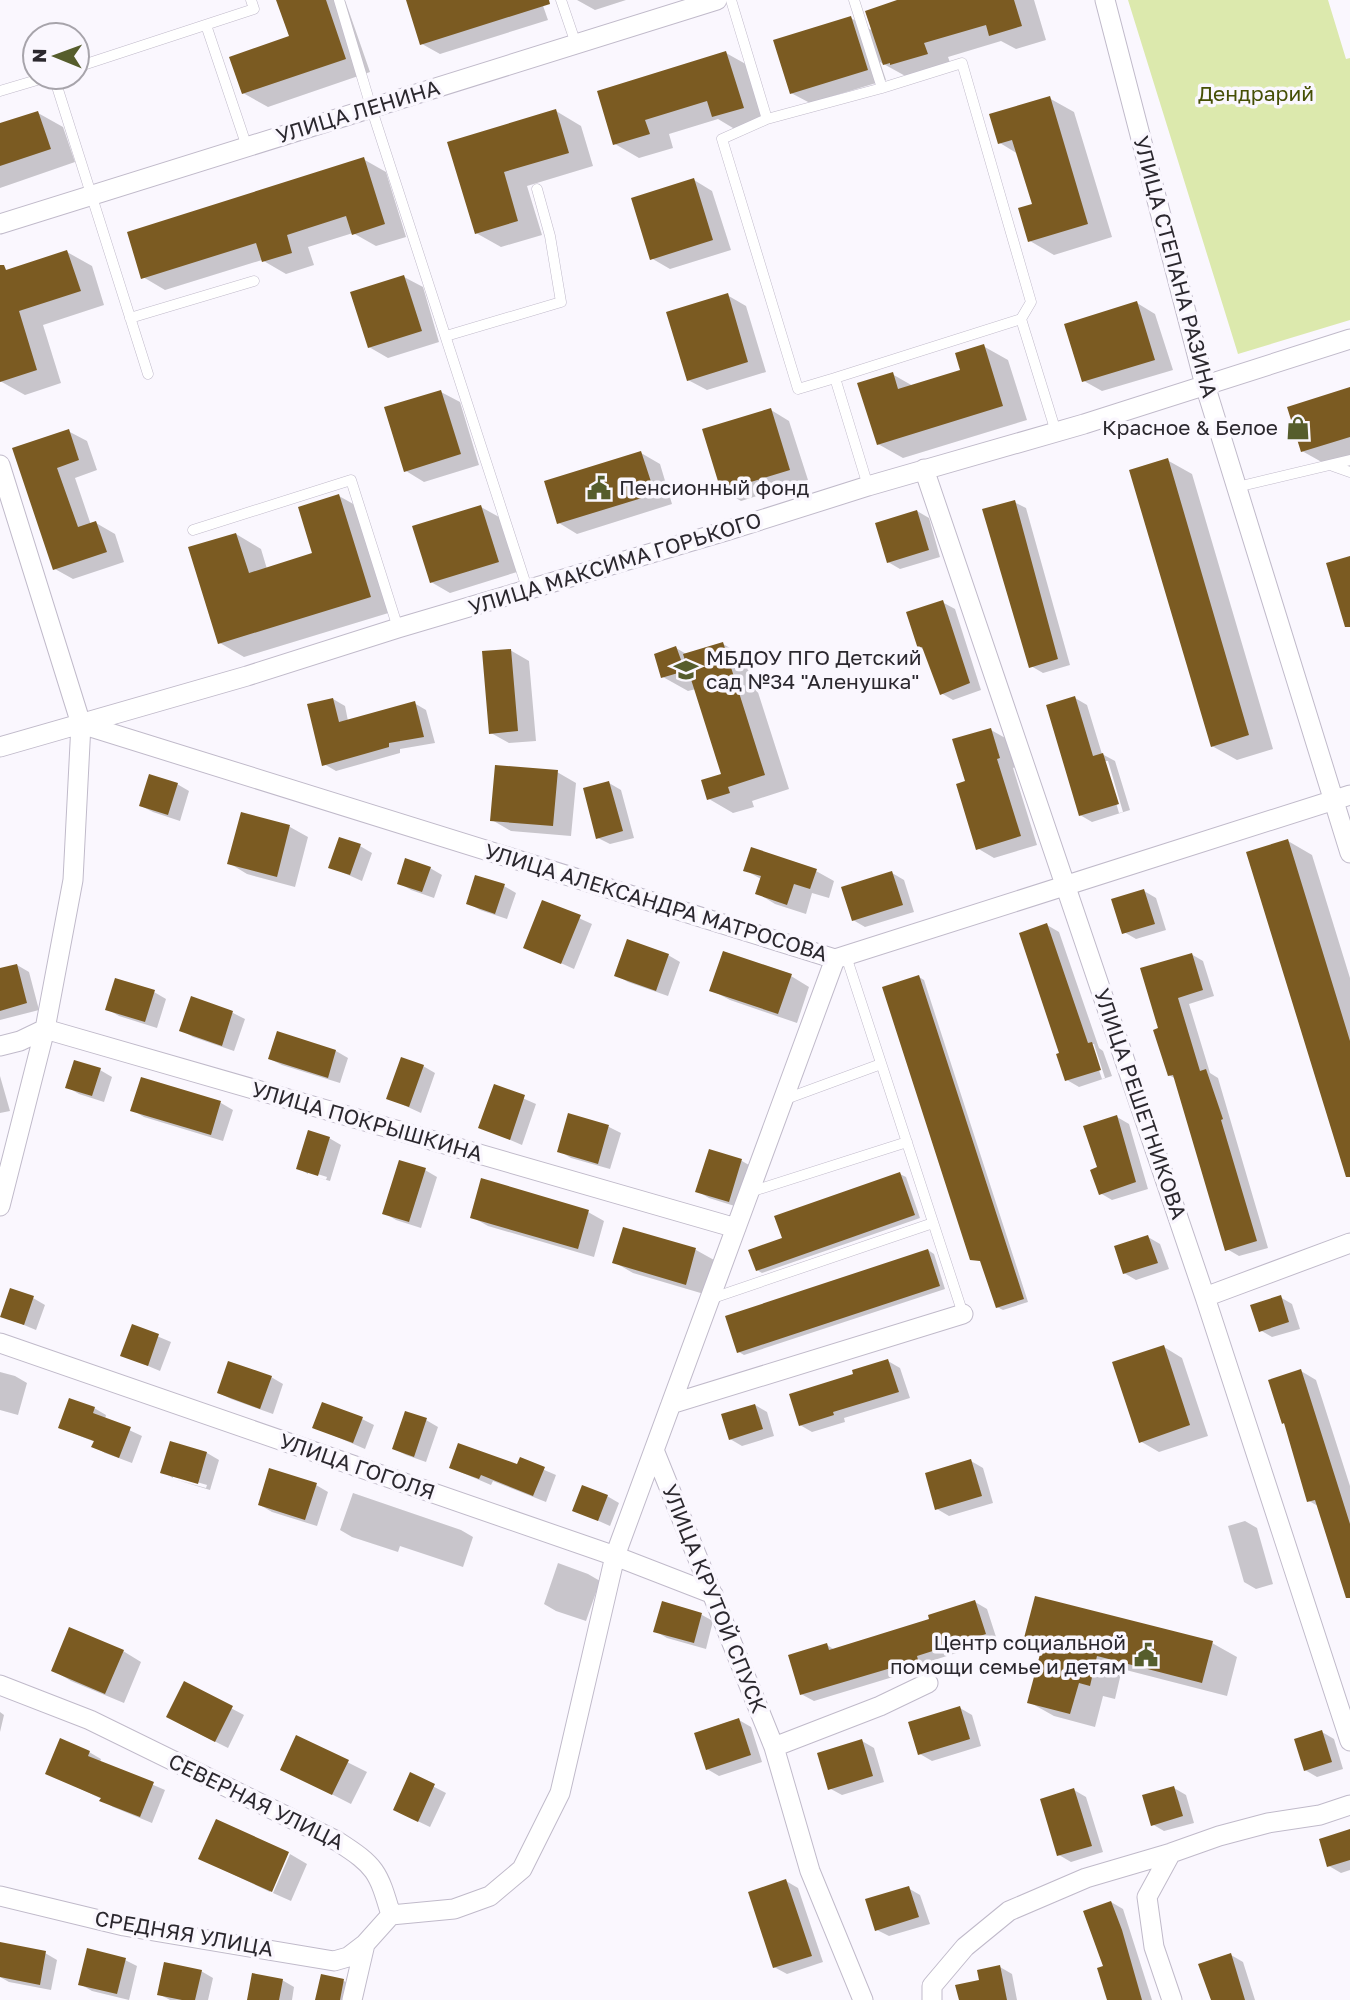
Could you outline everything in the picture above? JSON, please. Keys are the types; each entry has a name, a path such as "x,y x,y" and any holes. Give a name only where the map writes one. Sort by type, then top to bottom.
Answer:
{"street":[{"name":"УЛИЦА ЛЕНИНА","path":"0,224 717,0"},
{"name":"УЛИЦА СТЕПАНА РАЗИНА","path":"1105,0 1205,385 1341,798 1350,853"},
{"name":"УЛИЦА МАКСИМА ГОРЬКОГО","path":"0,747 247,676 924,469 1056,432 1350,339"},
{"path":"0,465 81,724 74,880 45,1029 0,1206"},
{"name":"УЛИЦА РЕШЕТНИКОВА","path":"924,469 1205,1297 1350,1741"},
{"name":"УЛИЦА АЛЕКСАНДРА МАТРОСОВА","path":"81,724 840,958 1341,798"},
{"path":"352,2000 365,1944 391,1914 454,1909 490,1896 522,1869 560,1794 615,1556 783,1101 840,958"},
{"path":"0,1046 20,1041 45,1029"},
{"name":"УЛИЦА ПОКРЫШКИНА","path":"45,1029 736,1228"},
{"path":"1205,1297 1350,1243"},
{"path":"671,1404 962,1314"},
{"name":"УЛИЦА ГОГОЛЯ","path":"0,1343 615,1556 713,1594"},
{"name":"УЛИЦА КРУТОЙ СПУСК","path":"654,1450 774,1747 810,1871 863,2000"},
{"path":"774,1747 880,1706 928,1683"},
{"name":"СЕВЕРНАЯ УЛИЦА","path":"0,1685 90,1720 337,1841 362,1857 379,1876 391,1914"},
{"path":"932,2000 932,1986 965,1947 1009,1911 1086,1878 1219,1836 1268,1823 1320,1815 1350,1805"},
{"path":"1171,1853 1147,1897 1154,1947 1172,2000"},
{"name":"СРЕДНЯЯ УЛИЦА","path":"0,1896 124,1926 334,1961 348,1957 365,1944"}],"lane":[{"path":"91,62 254,9 250,0"},
{"path":"339,0 371,107 528,591"},
{"path":"561,0 576,44"},
{"path":"731,0 767,119"},
{"path":"854,0 882,88"},
{"path":"206,25 247,147"},
{"path":"962,63 1031,302 1021,319 798,389 722,139 767,119 962,63"},
{"path":"0,91 21,85"},
{"path":"59,91 148,374"},
{"path":"446,336 561,302 550,236 537,189"},
{"path":"130,318 254,281"},
{"path":"1021,319 1056,432"},
{"path":"835,378 868,486"},
{"path":"1237,487 1350,460"},
{"path":"1332,466 1350,472"},
{"path":"193,530 351,480 398,628"},
{"path":"840,958 881,1064 962,1314"},
{"path":"783,1101 881,1064"},
{"path":"749,1192 906,1142"},
{"path":"710,1299 933,1223"}],"green space":[{"name":"Дендрарий","path":"1128,0 1328,0 1346,59 1350,58 1350,320 1238,354"}],"building":[{"path":"276,0 326,0 346,59 242,94 229,57 289,36"},
{"path":"406,0 549,0 550,4 420,45"},
{"path":"897,0 1014,0 1022,26 989,36 986,25 924,43 928,54 883,65 865,11"},
{"path":"851,16 868,70 790,94 773,40"},
{"path":"726,51 744,108 712,117 707,101 645,120 650,134 613,145 597,91"},
{"path":"1050,96 1088,224 1028,242 1018,208 1032,204 1012,140 998,144 989,114"},
{"path":"556,109 569,153 504,172 518,221 475,234 447,142"},
{"path":"38,111 51,149 0,166 0,123"},
{"path":"364,157 385,224 352,235 346,216 287,235 292,253 262,262 256,243 141,279 127,232"},
{"path":"694,178 713,240 650,260 631,198"},
{"path":"67,250 81,291 19,311 37,370 0,382 0,265 4,265 6,270"},
{"path":"404,275 422,331 368,348 350,292"},
{"path":"728,293 748,362 687,381 666,312"},
{"path":"1137,301 1155,360 1082,382 1064,324"},
{"path":"984,344 1003,406 877,445 857,383 893,372 898,389 960,370 955,353"},
{"path":"1350,387 1350,437 1301,452 1287,407"},
{"path":"441,390 461,454 404,472 384,407"},
{"path":"771,408 790,470 721,491 702,429"},
{"path":"69,429 79,460 57,468 78,527 96,521 107,552 53,570 12,448"},
{"name":"Пенсионный фонд","path":"641,451 655,494 557,524 544,481"},
{"path":"1168,458 1249,735 1211,747 1129,470"},
{"path":"339,494 371,597 218,644 188,547 236,533 249,573 312,553 298,507"},
{"path":"1015,500 1058,659 1029,668 982,509"},
{"path":"481,505 499,562 430,583 412,526"},
{"path":"917,510 929,550 887,563 875,523"},
{"path":"1350,556 1350,627 1345,627 1326,563"},
{"path":"943,600 970,683 940,695 922,647 918,649 906,612"},
{"path":"723,642 765,775 728,787 730,793 707,800 701,780 721,774 683,654"},
{"path":"676,646 685,671 661,678 654,654"},
{"path":"511,649 518,731 489,734 482,651"},
{"path":"1075,696 1093,756 1103,753 1119,804 1079,816 1046,705"},
{"path":"333,698 339,722 415,701 424,737 389,743 389,747 322,766 307,704"},
{"path":"991,728 1000,758 997,759 1021,836 976,850 956,784 965,781 952,739"},
{"path":"495,765 558,770 553,826 490,821"},
{"path":"149,774 178,783 168,815 139,806"},
{"path":"609,781 623,831 596,839 583,788"},
{"path":"241,812 290,825 277,877 227,864"},
{"path":"339,837 361,844 350,875 328,868"},
{"path":"1288,839 1350,1041 1350,1177 1346,1177 1246,852"},
{"path":"751,847 817,869 810,889 794,884 787,905 755,894 761,876 743,871"},
{"path":"405,858 431,867 422,892 397,884"},
{"path":"892,871 903,905 852,921 841,887"},
{"path":"475,875 505,884 495,914 466,904"},
{"path":"1144,889 1155,924 1122,934 1111,899"},
{"path":"542,900 581,915 561,964 523,948"},
{"path":"1047,923 1088,1043 1092,1042 1101,1070 1065,1081 1056,1054 1059,1053 1019,933"},
{"path":"627,939 669,954 656,991 614,976"},
{"path":"723,951 792,974 778,1014 709,991"},
{"path":"1192,953 1203,990 1178,998 1200,1071 1206,1069 1223,1119 1221,1120 1257,1241 1225,1251 1173,1075 1168,1076 1153,1030 1158,1028 1140,968"},
{"path":"17,964 27,1003 0,1011 0,968"},
{"path":"919,975 1024,1299 996,1308 980,1261 970,1260 882,987"},
{"path":"115,978 155,990 145,1022 105,1010"},
{"path":"191,996 233,1011 222,1046 179,1031"},
{"path":"277,1031 336,1050 328,1078 268,1059"},
{"path":"401,1057 424,1065 409,1107 386,1099"},
{"path":"74,1060 101,1068 92,1096 65,1088"},
{"path":"141,1077 221,1101 211,1135 130,1111"},
{"path":"494,1084 525,1095 510,1140 478,1128"},
{"path":"568,1113 609,1125 598,1164 557,1152"},
{"path":"1117,1115 1136,1182 1099,1195 1090,1170 1097,1167 1083,1126"},
{"path":"308,1130 330,1137 318,1176 296,1169"},
{"path":"709,1149 742,1159 729,1202 695,1192"},
{"path":"399,1160 426,1168 409,1222 382,1214"},
{"path":"900,1172 915,1215 756,1271 748,1250 782,1238 774,1216"},
{"path":"481,1178 589,1210 578,1249 470,1218"},
{"path":"623,1227 696,1248 686,1285 612,1263"},
{"path":"1148,1235 1158,1263 1123,1274 1114,1246"},
{"path":"928,1249 940,1286 737,1353 725,1316"},
{"path":"10,1288 34,1296 24,1325 0,1317"},
{"path":"1281,1295 1289,1322 1259,1332 1250,1305"},
{"path":"132,1324 159,1334 148,1366 120,1356"},
{"path":"1164,1345 1190,1425 1139,1443 1112,1362"},
{"path":"888,1359 899,1392 833,1412 834,1415 799,1426 789,1394 853,1374 852,1370"},
{"path":"228,1361 272,1376 260,1409 217,1393"},
{"path":"1301,1369 1350,1524 1350,1598 1346,1598 1315,1500 1307,1502 1284,1423 1282,1424 1268,1380"},
{"path":"69,1398 95,1407 93,1413 131,1427 119,1458 91,1447 94,1441 58,1428"},
{"path":"322,1402 363,1417 353,1443 312,1428"},
{"path":"755,1404 763,1429 729,1440 721,1414"},
{"path":"405,1411 427,1418 414,1457 392,1449"},
{"path":"170,1441 207,1452 198,1484 160,1473"},
{"path":"458,1443 517,1464 520,1457 545,1467 533,1496 481,1475 479,1479 449,1468"},
{"path":"971,1459 982,1496 935,1510 925,1473"},
{"path":"269,1468 317,1483 305,1520 258,1505"},
{"path":"582,1485 608,1495 598,1521 572,1511"},
{"name":"Центр социальной помощи семье и детям","path":"1035,1596 1213,1641 1202,1683 1097,1656 1090,1686 1079,1683 1070,1714 1027,1703 1043,1643 1024,1638"},
{"path":"975,1600 986,1634 917,1656 918,1660 800,1695 788,1655 827,1643 829,1650 929,1619 928,1615"},
{"path":"662,1601 702,1613 694,1643 653,1632"},
{"path":"69,1627 124,1650 105,1694 51,1671"},
{"path":"184,1681 233,1706 215,1742 166,1717"},
{"path":"960,1706 970,1739 918,1755 908,1722"},
{"path":"739,1718 751,1755 706,1770 694,1733"},
{"path":"1322,1730 1332,1762 1304,1771 1294,1739"},
{"path":"296,1735 349,1760 332,1795 280,1770"},
{"path":"60,1738 90,1751 88,1756 154,1782 140,1817 99,1801 101,1798 45,1774"},
{"path":"862,1739 873,1776 828,1790 817,1753"},
{"path":"410,1772 435,1784 418,1822 393,1810"},
{"path":"1174,1786 1183,1816 1151,1826 1142,1795"},
{"path":"1074,1788 1092,1846 1057,1856 1040,1799"},
{"path":"216,1819 289,1852 272,1892 198,1859"},
{"path":"1350,1829 1350,1860 1327,1867 1319,1839"},
{"path":"786,1879 812,1956 773,1968 748,1892"},
{"path":"909,1886 919,1917 875,1931 865,1899"},
{"path":"1111,1901 1142,2000 1107,2000 1097,1968 1103,1966 1083,1911"},
{"path":"0,1942 46,1951 40,1985 0,1977"},
{"path":"87,1948 126,1958 117,1994 78,1985"},
{"path":"1231,1953 1245,2000 1211,2000 1198,1964"},
{"path":"164,1962 202,1970 195,2000 157,1995"},
{"path":"1000,1965 1007,2000 959,2000 955,1985 979,1980 977,1970"},
{"path":"252,1973 283,1979 279,2000 247,2000"},
{"path":"321,1974 344,1979 340,2000 315,2000"}],"place":[{"name":"Красное & Белое","path":"1298,428"},
{"name":"Пенсионный фонд","path":"599,488"},
{"name":"МБДОУ ПГО Детский сад №34 \"Аленушка\"","path":"686,670"},
{"name":"Центр социальной помощи семье и детям","path":"1146,1655"}]}
